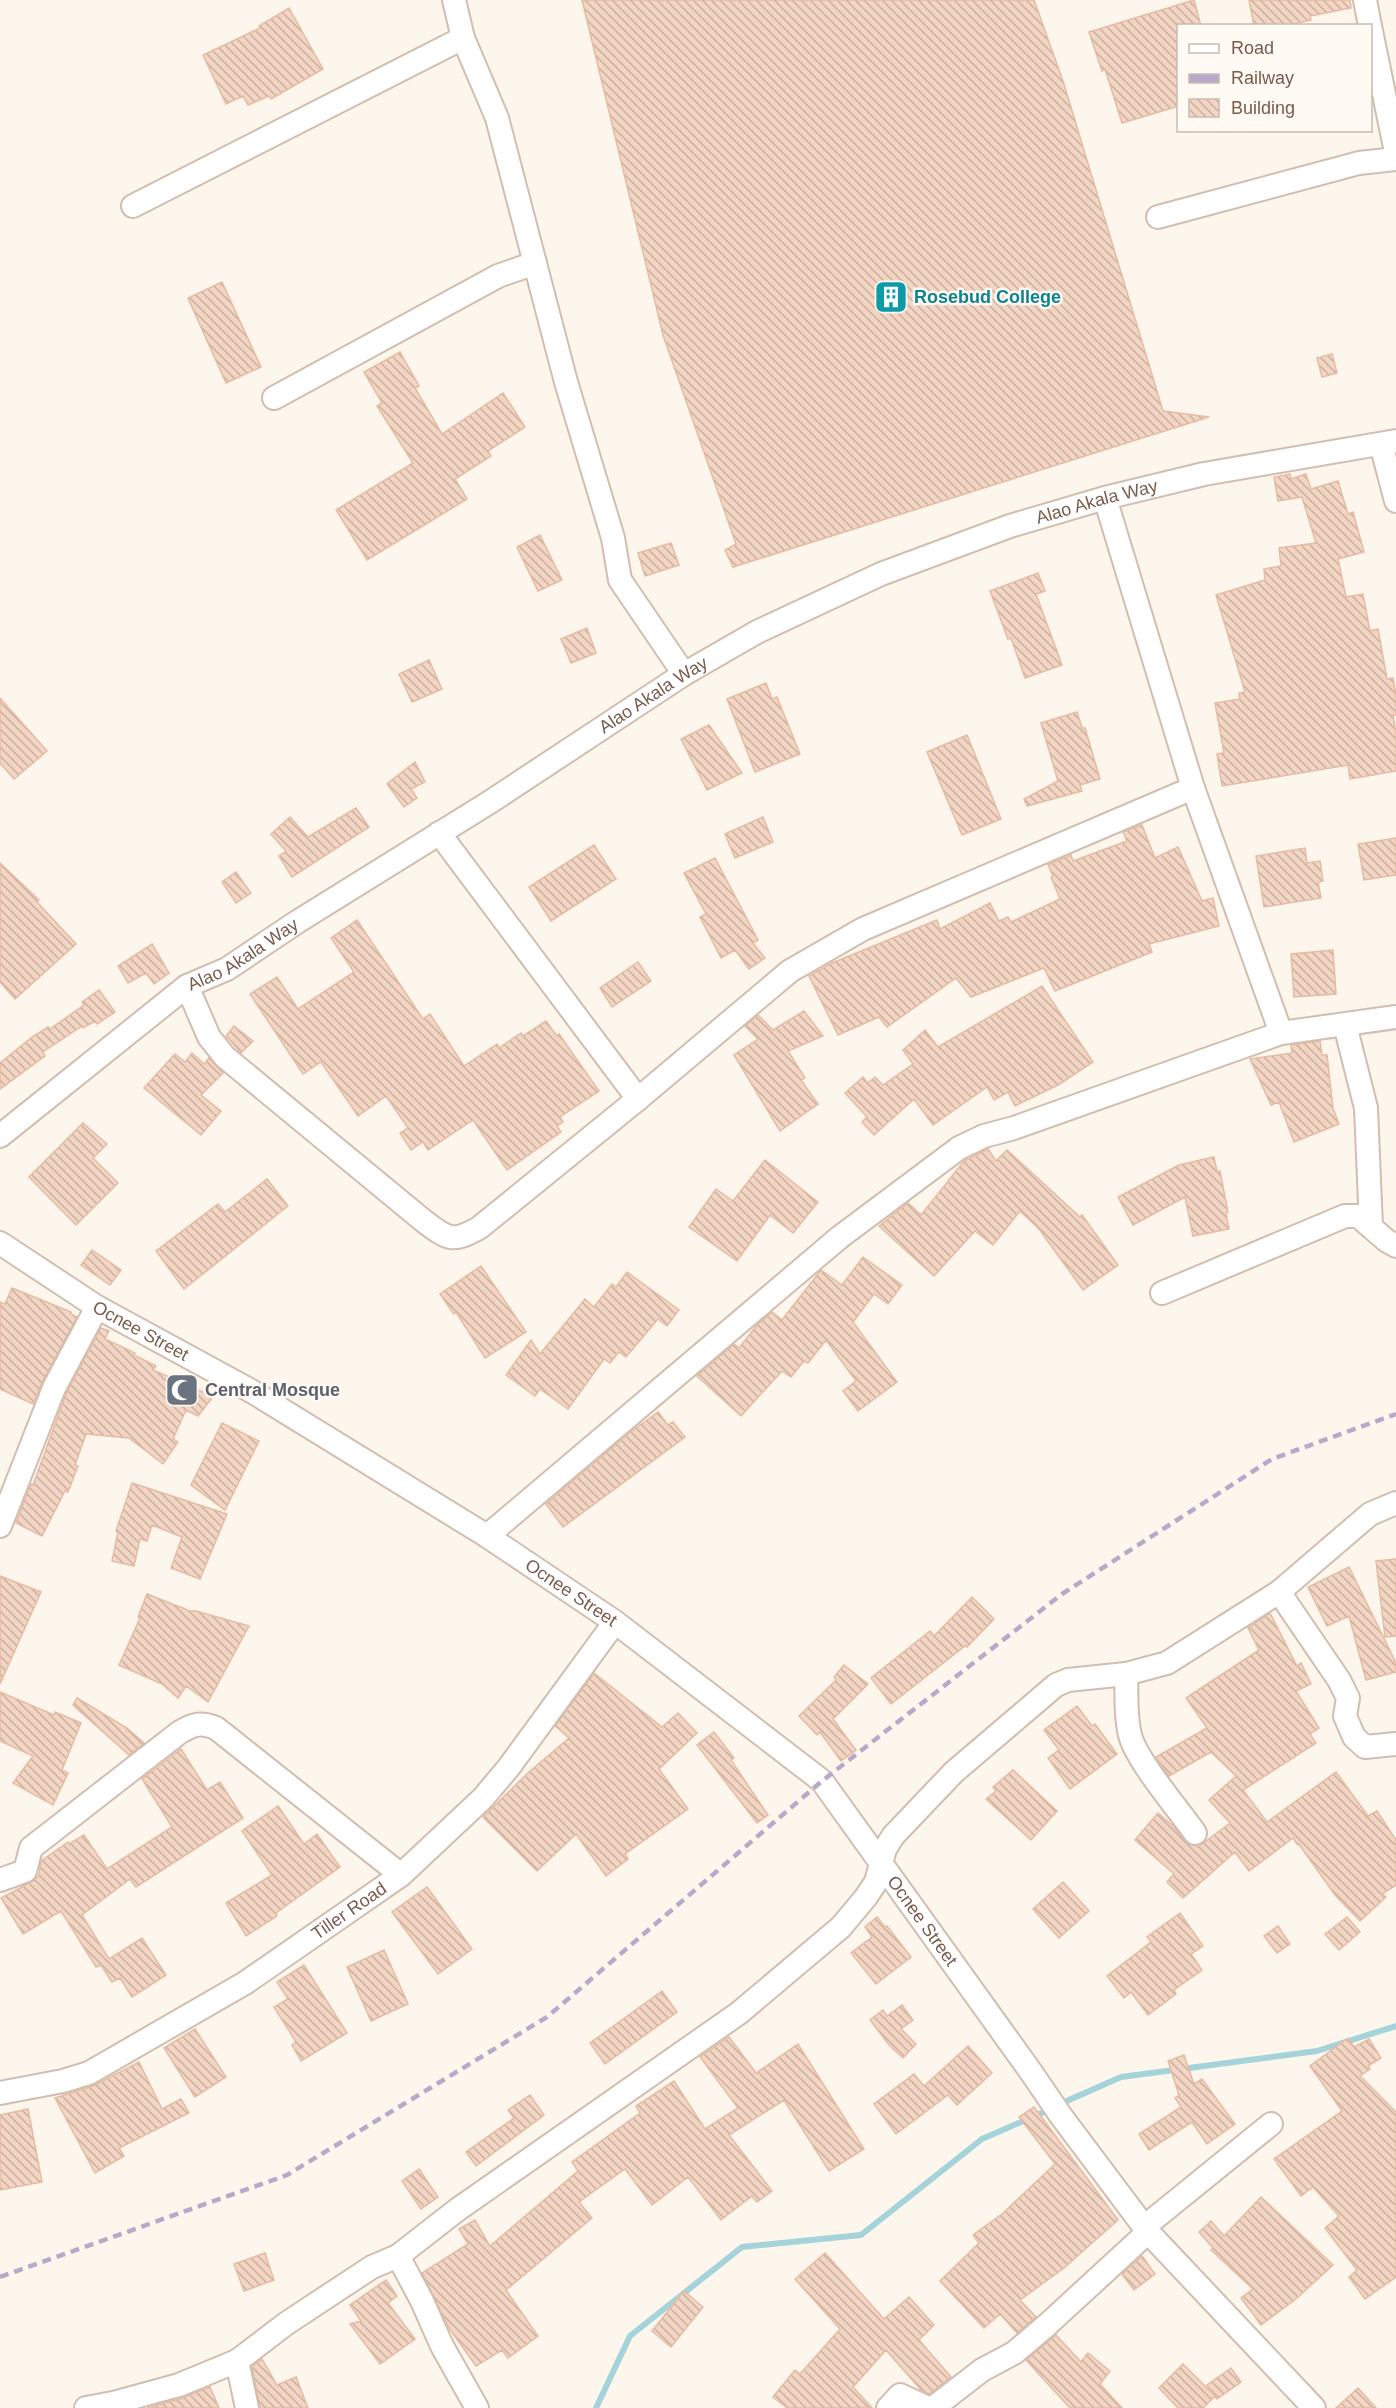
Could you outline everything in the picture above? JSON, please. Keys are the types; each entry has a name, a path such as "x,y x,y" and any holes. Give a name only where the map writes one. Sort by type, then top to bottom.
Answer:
{"street":[{"path":"454,0 463,38 497,118 566,382 613,538 620,580 684,674"},
{"path":"1365,0 1370,24"},
{"path":"1372,36 1396,152"},
{"path":"133,206 463,38"},
{"path":"1158,217 1359,163 1396,159"},
{"path":"274,398 498,276 535,263"},
{"path":"1389,443 1396,501"},
{"name":"Alao Akala Way","path":"0,1136 187,986 227,969 684,674 757,632 881,574 1010,526 1105,498 1204,474 1389,443"},
{"path":"1105,498 1193,789 1281,1033"},
{"path":"187,986 209,1037 225,1057 447,1238 462,1238 479,1228 638,1099 790,971 863,929 1193,789"},
{"path":"439,833 638,1099"},
{"path":"487,1536 840,1237 959,1148 984,1136 1014,1128 1281,1033 1396,1017"},
{"path":"1345,1025 1366,1108 1371,1227"},
{"path":"1162,1293 1345,1216 1358,1216 1396,1246"},
{"name":"Ocnee Street","path":"0,1243 97,1307 253,1392 487,1536 615,1622 822,1781 1061,2116 1146,2230 1314,2408"},
{"path":"0,1526 54,1388 97,1307"},
{"path":"86,2408 179,2385 237,2361 287,2323 372,2267 398,2256 457,2210 739,2013 841,1927 876,1882 885,1848 893,1836 954,1772 1056,1685 1081,1678 1126,1674 1167,1663 1278,1592 1370,1514 1396,1503"},
{"path":"1278,1592 1339,1680 1348,1698 1346,1716 1354,1737 1365,1747 1396,1744"},
{"name":"Tiller Road","path":"0,2093 63,2081 88,2073 245,1983 401,1875 483,1798 509,1767 615,1622"},
{"path":"1126,1674 1129,1733 1132,1743 1195,1833"},
{"path":"0,1880 25,1870 31,1848 180,1732 194,1724 205,1724 216,1728 401,1875"},
{"path":"933,2408 982,2370 1014,2353 1047,2325 1146,2230 1271,2124"},
{"path":"398,2256 442,2346 477,2408"},
{"path":"237,2361 247,2408"},
{"path":"888,2408 900,2396 928,2408"}],"building":[{"name":"Rosebud College","path":"582,0 1034,0 1063,81 1163,411 1209,417 733,567 725,550 736,544 663,335"},
{"path":"1194,0 1200,24 1177,24 1177,107 1122,123 1105,69 1102,71 1089,32"},
{"path":"1249,0 1350,0 1351,8 1310,16 1311,20 1294,24 1254,24"},
{"path":"289,8 323,69 271,99 269,96 248,105 243,96 226,104 203,55 260,28 259,26"},
{"path":"222,282 261,367 226,383 188,298"},
{"path":"400,352 419,386 415,388 442,434 503,393 525,427 488,451 491,456 455,479 467,499 367,560 336,510 413,463 377,406 382,403 364,372"},
{"path":"1332,354 1337,373 1322,377 1317,358"},
{"path":"1290,474 1291,479 1306,474 1311,489 1338,481 1348,514 1353,512 1364,552 1338,559 1346,597 1363,594 1370,631 1378,629 1387,679 1393,678 1396,695 1396,715 1393,715 1396,733 1396,771 1350,779 1348,765 1222,786 1217,754 1224,753 1215,703 1240,699 1239,693 1245,692 1216,595 1265,580 1264,569 1281,566 1279,548 1316,543 1302,497 1278,501 1274,477"},
{"path":"540,535 562,580 538,591 517,547"},
{"path":"671,543 679,565 645,576 638,553"},
{"path":"1038,573 1045,591 1036,594 1062,665 1025,678 1011,638 1008,639 990,591"},
{"path":"587,628 596,653 571,663 561,639"},
{"path":"429,660 442,689 412,702 399,674"},
{"path":"766,683 772,699 777,697 800,754 755,772 727,699"},
{"path":"0,698 47,751 14,779 0,763"},
{"path":"1077,712 1082,728 1085,728 1100,779 1080,785 1082,791 1027,806 1024,799 1058,781 1041,723"},
{"path":"709,725 742,773 707,790 681,739"},
{"path":"967,735 1001,819 962,835 927,752"},
{"path":"415,762 425,782 411,789 417,798 404,807 387,784"},
{"path":"356,808 369,827 292,877 279,856 286,851 271,834 290,817 308,837"},
{"path":"763,817 773,842 735,858 725,834"},
{"path":"1142,825 1155,858 1178,847 1202,901 1213,898 1219,926 1149,944 1152,952 1055,991 1044,968 971,997 956,978 887,1027 879,1017 838,1035 809,976 832,963 937,920 940,929 990,903 999,921 1008,917 1011,922 1060,899 1048,865 1071,855 1073,861 1127,841 1123,832"},
{"path":"1396,838 1396,875 1364,880 1358,844"},
{"path":"594,845 616,879 551,921 529,887"},
{"path":"1305,848 1307,863 1320,861 1323,881 1318,882 1321,898 1264,907 1256,856"},
{"path":"715,858 758,940 753,943 765,958 749,969 735,950 721,958 700,917 706,914 684,873"},
{"path":"0,863 39,900 37,902 76,944 15,999 0,982"},
{"path":"236,872 251,893 236,903 222,882"},
{"path":"357,920 423,1019 430,1014 464,1066 497,1044 499,1048 521,1033 523,1036 546,1021 557,1036 559,1034 599,1091 560,1117 563,1122 557,1126 561,1132 507,1170 473,1120 428,1150 423,1142 411,1150 400,1133 408,1128 386,1096 358,1116 321,1062 303,1074 250,994 277,977 298,1009 354,972 331,938"},
{"path":"152,944 169,973 154,984 146,973 128,983 118,966"},
{"path":"1333,950 1336,994 1294,997 1291,954"},
{"path":"638,962 651,981 612,1007 600,988"},
{"path":"1042,986 1093,1062 1058,1085 1015,1106 1008,1092 994,1100 987,1087 933,1125 914,1099 874,1135 862,1122 867,1117 845,1093 863,1077 868,1083 875,1077 883,1085 913,1064 903,1050 925,1030 938,1047"},
{"path":"99,990 115,1012 97,1024 95,1021 83,1028 82,1026 43,1052 45,1056 0,1089 0,1063 32,1037 48,1027 50,1029 84,1005 82,1002"},
{"path":"804,1011 823,1036 788,1051 805,1078 801,1080 818,1104 780,1131 734,1055 758,1039 745,1026 758,1015 773,1030"},
{"path":"234,1026 253,1041 241,1053 226,1036"},
{"path":"1320,1041 1322,1055 1327,1055 1333,1108 1339,1124 1294,1142 1279,1102 1271,1105 1250,1059 1292,1053 1291,1045"},
{"path":"192,1053 204,1064 209,1058 223,1073 201,1095 221,1111 201,1135 144,1088 175,1054 185,1062"},
{"path":"83,1123 107,1144 93,1158 118,1183 76,1225 29,1177"},
{"path":"988,1149 996,1161 1007,1150 1080,1217 1082,1215 1118,1265 1083,1290 1039,1229 1020,1211 993,1245 975,1231 934,1276 879,1226 908,1203 921,1215 964,1161"},
{"path":"1214,1157 1217,1172 1220,1171 1229,1229 1193,1236 1185,1197 1133,1225 1118,1197 1179,1165"},
{"path":"765,1160 818,1202 793,1233 770,1215 737,1261 689,1227 716,1189 733,1201"},
{"path":"267,1179 288,1206 184,1289 156,1251 218,1204 225,1212"},
{"path":"92,1250 121,1270 110,1285 81,1265"},
{"path":"863,1257 902,1285 888,1304 874,1294 853,1322 897,1382 858,1411 843,1391 856,1381 826,1340 808,1363 804,1361 791,1377 782,1371 741,1416 697,1376 734,1344 739,1348 757,1325 772,1312 782,1320 821,1270 842,1285"},
{"path":"481,1266 526,1332 485,1358 456,1312 454,1314 440,1294"},
{"path":"627,1272 679,1310 667,1326 658,1319 626,1357 619,1352 610,1363 604,1359 568,1409 540,1389 535,1396 506,1375 531,1340 540,1354 585,1299 594,1307 612,1284 616,1287"},
{"path":"12,1288 71,1312 77,1317 42,1382 33,1404 0,1389 0,1302 5,1304"},
{"path":"101,1328 109,1331 105,1339 156,1366 153,1370 210,1395 212,1398 198,1416 186,1410 173,1439 178,1442 163,1464 129,1438 86,1434 75,1465 78,1466 68,1492 65,1491 42,1536 16,1523 31,1484 33,1485 66,1394"},
{"path":"658,1412 668,1425 673,1422 685,1437 563,1527 546,1504 633,1430"},
{"path":"222,1423 259,1441 225,1510 191,1485"},
{"path":"132,1483 227,1514 200,1579 171,1568 182,1537 152,1525 147,1541 140,1539 134,1566 112,1561 118,1532 116,1531"},
{"path":"1396,1559 1396,1636 1385,1637 1376,1561"},
{"path":"1349,1567 1396,1663 1396,1672 1366,1680 1349,1616 1327,1626 1308,1587"},
{"path":"0,1576 41,1592 0,1684"},
{"path":"147,1594 190,1611 249,1626 208,1702 186,1686 178,1698 162,1684 119,1665 140,1618 138,1617"},
{"path":"972,1597 994,1619 967,1647 965,1646 891,1704 871,1678 930,1631 934,1636"},
{"path":"1270,1613 1297,1666 1301,1663 1311,1684 1296,1691 1319,1728 1310,1734 1316,1743 1243,1790 1267,1822 1336,1772 1368,1816 1377,1811 1396,1840 1396,1885 1382,1894 1386,1897 1360,1921 1335,1895 1293,1838 1249,1871 1235,1852 1183,1898 1167,1882 1174,1874 1135,1840 1158,1813 1185,1841 1198,1847 1230,1823 1209,1800 1236,1776 1211,1752 1169,1776 1156,1757 1207,1728 1186,1698 1259,1650 1248,1628"},
{"path":"844,1665 868,1684 833,1719 856,1750 841,1761 820,1732 817,1735 799,1716 836,1680 834,1677"},
{"path":"594,1673 662,1727 678,1713 697,1733 659,1769 688,1809 625,1854 628,1859 606,1876 576,1834 537,1871 483,1817 529,1772 569,1738 555,1726"},
{"path":"0,1692 54,1715 55,1712 81,1723 62,1770 68,1773 53,1805 13,1783 33,1756 0,1741"},
{"path":"77,1698 127,1728 144,1743 129,1755 73,1705"},
{"path":"1077,1706 1092,1726 1095,1724 1117,1754 1070,1789 1048,1758 1059,1750 1044,1730"},
{"path":"714,1732 734,1758 731,1760 768,1815 757,1823 697,1745"},
{"path":"181,1749 207,1790 220,1782 243,1818 136,1887 130,1879 82,1915 109,1959 142,1938 166,1975 132,1997 120,1978 112,1982 101,1965 96,1967 61,1911 23,1934 1,1898 35,1880 39,1875 41,1861 68,1842 69,1844 84,1835 107,1869 172,1827 142,1779"},
{"path":"1013,1770 1057,1811 1031,1840 986,1799 996,1791 993,1787"},
{"path":"278,1806 304,1844 317,1834 340,1867 276,1913 277,1916 246,1936 226,1903 272,1875 242,1831"},
{"path":"1063,1882 1089,1911 1059,1938 1033,1909"},
{"path":"427,1887 472,1949 438,1974 392,1912"},
{"path":"1180,1913 1203,1946 1191,1954 1202,1970 1174,1990 1176,1994 1148,2015 1131,1992 1124,1998 1107,1976 1151,1942 1147,1937"},
{"path":"877,1917 911,1957 876,1984 851,1953 872,1937 865,1927"},
{"path":"1347,1917 1360,1932 1339,1950 1325,1934"},
{"path":"1278,1926 1290,1944 1277,1953 1264,1936"},
{"path":"384,1950 408,2004 371,2021 347,1967"},
{"path":"304,1965 347,2033 301,2061 292,2045 296,2042 274,2007 288,1999 277,1982"},
{"path":"662,1991 677,2012 605,2064 590,2043"},
{"path":"902,2005 913,2020 901,2029 916,2044 903,2058 889,2045 870,2020 883,2010 887,2016"},
{"path":"195,2029 226,2077 195,2097 164,2048"},
{"path":"729,2037 756,2073 798,2044 864,2149 829,2171 784,2100 729,2135 772,2191 757,2202 752,2196 721,2220 688,2177 652,2205 625,2169 579,2202 592,2218 506,2290 538,2336 508,2358 502,2350 476,2366 449,2328 422,2273 468,2244 459,2229 475,2220 490,2246 578,2171 572,2162 640,2113 636,2106 674,2081 705,2129 738,2108 700,2057"},
{"path":"1348,2038 1354,2047 1369,2039 1381,2058 1368,2066 1370,2069 1360,2076 1396,2112 1396,2277 1365,2299 1349,2277 1357,2270 1325,2228 1339,2216 1313,2187 1301,2196 1274,2159 1342,2111 1310,2066"},
{"path":"968,2046 992,2073 957,2105 948,2095 896,2134 874,2104 914,2074 924,2086"},
{"path":"1184,2055 1194,2084 1202,2079 1235,2124 1207,2144 1192,2122 1149,2150 1139,2134 1181,2107 1175,2098 1179,2095 1168,2061"},
{"path":"139,2062 162,2109 181,2099 189,2113 119,2148 124,2156 95,2173 55,2098 93,2086"},
{"path":"530,2095 544,2115 476,2166 466,2152 514,2118 508,2110"},
{"path":"1034,2107 1118,2220 1064,2268 1020,2300 1036,2317 1017,2333 1000,2314 984,2328 940,2281 979,2243 973,2235 1002,2214 1055,2164 1019,2117"},
{"path":"28,2109 42,2182 0,2190 0,2115"},
{"path":"419,2169 438,2197 421,2209 402,2181"},
{"path":"1261,2197 1333,2265 1297,2298 1261,2325 1241,2298 1253,2289 1211,2250 1213,2248 1199,2232 1211,2221 1224,2236"},
{"path":"265,2253 274,2280 244,2291 234,2264"},
{"path":"825,2253 884,2319 909,2297 934,2325 919,2340 951,2377 929,2394 921,2390 886,2350 853,2387 872,2408 787,2408 773,2397 795,2370 800,2374 840,2329 795,2279"},
{"path":"1142,2256 1155,2274 1134,2290 1122,2274"},
{"path":"386,2280 397,2296 388,2303 415,2339 380,2364 350,2324 361,2321 350,2305"},
{"path":"684,2291 703,2307 671,2347 652,2331"},
{"path":"1056,2335 1081,2362 1088,2353 1110,2371 1100,2384 1122,2408 1070,2408 1026,2360"},
{"path":"262,2359 277,2385 296,2377 308,2408 260,2408 252,2367"},
{"path":"1183,2364 1215,2396 1203,2408 1178,2408 1159,2388"},
{"path":"1231,2368 1241,2382 1217,2399 1207,2385"},
{"path":"210,2387 219,2408 147,2408 183,2398"},
{"path":"1358,2388 1376,2408 1336,2408"}],"waterway":[{"path":"1060,2104 1121,2077 1317,2051 1396,2026"},
{"path":"596,2408 630,2336 742,2247 861,2235 982,2139 1051,2109"}],"railway":[{"path":"0,2277 287,2175 547,2017 822,1781 1062,1594 1272,1459 1396,1414"}],"place":[{"name":"Rosebud College","path":"891,297"},
{"name":"Central Mosque","path":"182,1390"}]}
